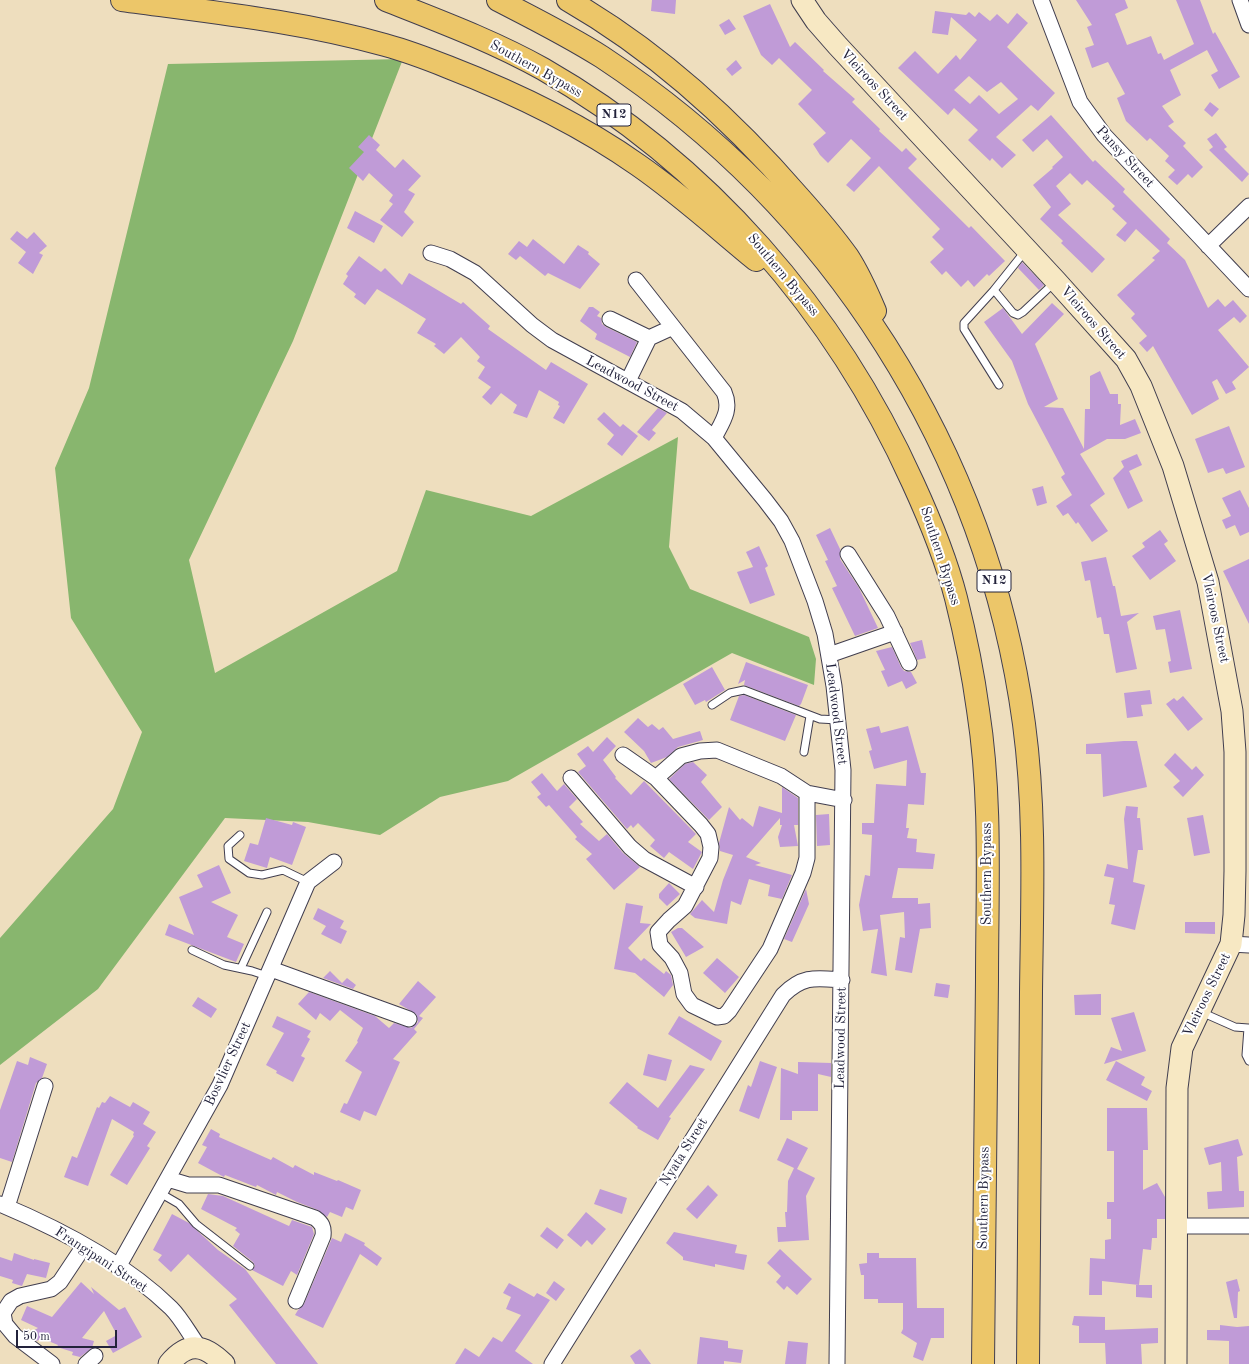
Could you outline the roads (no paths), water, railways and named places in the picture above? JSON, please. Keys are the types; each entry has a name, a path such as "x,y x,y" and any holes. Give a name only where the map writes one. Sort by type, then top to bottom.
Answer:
{"highway":[{"path":"122,0 241,17 348,36 386,45 419,56 520,96 567,121 638,165 682,198 764,266 799,292"},
{"name":"Southern Bypass","path":"386,0 480,38 533,64 577,90 651,143 704,189 738,223 799,292 835,340 873,402 902,456 924,505 956,597 979,711 986,785 988,846 983,1364"},
{"name":"N12","path":"498,0 543,22 599,55 678,113 725,153 767,193 807,237 866,314 894,356 931,424 966,499 986,554 1003,613 1016,675 1024,724 1032,818 1028,1364"},
{"path":"568,0 612,28 667,70 728,123 771,164 847,256 868,294 894,356"}],"street":[{"name":"Vleiroos Street","path":"802,0 816,21 841,49 1116,346 1134,372 1173,466 1208,582 1229,689 1235,752 1235,886 1240,945 1198,1012 1182,1048 1179,1070 1176,1364"},
{"name":"Pansy Street","path":"1041,0 1075,90 1085,111 1104,135 1249,289"},
{"path":"1240,0 1249,25"},
{"path":"1208,246 1249,206"},
{"name":"Leadwood Street","path":"431,253 462,264 475,273 532,325 552,340 682,411 714,438 773,510 792,541 815,601 825,634 829,655 844,770 837,1364"},
{"path":"636,280 724,392 728,402 728,409 714,438"},
{"path":"610,319 649,338"},
{"path":"628,381 649,338 674,327"},
{"path":"848,554 880,604 909,663"},
{"path":"829,655 895,632"},
{"path":"656,778 681,756 700,751 717,750 782,776 807,793 844,800"},
{"path":"623,754 656,778 708,834 712,847 710,858 696,887 685,906 658,932 660,945 672,958 677,968 684,994 692,1005 717,1017 724,1016 729,1011 770,950 801,880 807,858 807,793"},
{"path":"571,778 635,851 644,859 696,887"},
{"name":"Bosvlier Street","path":"118,1267 220,1085 308,882 334,862"},
{"path":"269,972 409,1019"},
{"name":"Nyata Street","path":"552,1364 783,995 798,982 808,979 842,980"},
{"path":"3,1205 45,1086"},
{"path":"168,1179 188,1185 219,1185 315,1218 321,1222 324,1229 323,1236 296,1301"},
{"name":"Frangipani Street","path":"3,1205 40,1222 84,1246 138,1281 172,1309 199,1347 213,1353 224,1364"},
{"path":"1177,1226 1249,1226"},
{"path":"52,1364 15,1336 4,1324 3,1313 11,1301 20,1296 51,1290 60,1282 84,1246"},
{"path":"168,1364 175,1356 187,1349 199,1347"}],"lane":[{"path":"999,385 964,329 964,323 994,290 1027,249"},
{"path":"994,290 1013,313 1018,314 1056,281"},
{"path":"712,706 730,693 744,690 810,716 820,719 838,720"},
{"path":"804,752 810,716"},
{"path":"240,835 228,846 229,859 238,867 249,873 262,874 283,870 308,882"},
{"path":"241,968 267,912"},
{"path":"192,950 224,964 269,972"},
{"path":"1198,1012 1235,1027 1249,1027 1246,1055 1249,1061"},
{"path":"160,1193 180,1204 196,1224 250,1266"}]}
